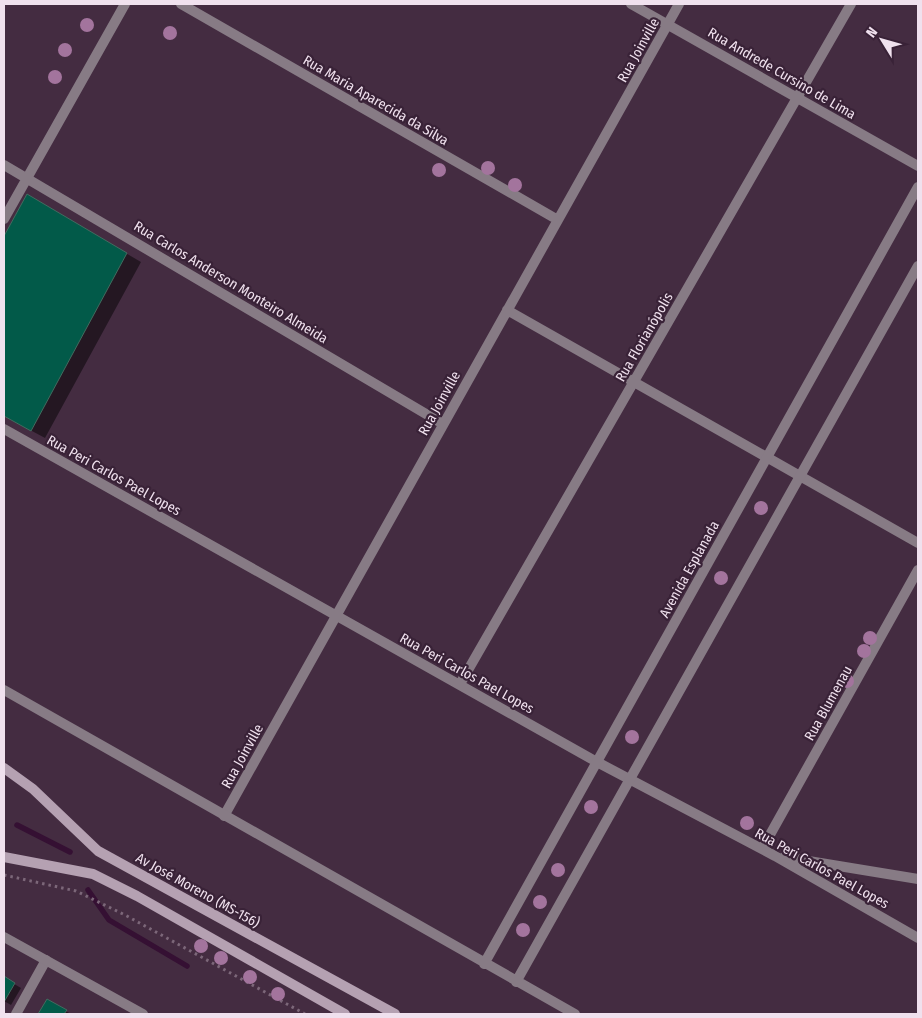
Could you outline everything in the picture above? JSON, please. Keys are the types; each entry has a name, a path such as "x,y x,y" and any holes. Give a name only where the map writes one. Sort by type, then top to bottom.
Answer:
{"main road":[{"name":"Av José Moreno (MS-156)","path":"4,768 33,789 98,851 395,1014"},
{"path":"4,857 93,874 137,896 345,1014"}],"street":[{"path":"4,219 125,4"},
{"name":"Rua Maria Aparecida da Silva","path":"181,4 558,220"},
{"name":"Rua Andrede Cursino de Lima","path":"631,4 918,166"},
{"name":"Rua Joinville","path":"224,816 680,4"},
{"name":"Rua Florianópolis","path":"460,684 851,4"},
{"name":"Rua Carlos Anderson Monteiro Almeida","path":"4,165 443,424"},
{"name":"Avenida Esplanada","path":"484,964 918,187"},
{"path":"516,982 918,266"},
{"path":"507,310 918,543"},
{"name":"Rua Peri Carlos Pael Lopes","path":"4,429 629,780 775,856 918,938"},
{"name":"Rua Blumenau","path":"762,849 918,570"},
{"path":"4,690 575,1014"},
{"path":"775,856 918,879"},
{"path":"4,937 143,1014"},
{"path":"16,1014 46,960"}],"path":[{"path":"4,875 76,891 305,1014"}],"building":[{"path":"27,194 127,253 31,431 4,416 4,236"},
{"path":"4,976 15,983 4,1002"},
{"path":"47,999 67,1010 64,1014 38,1014"}],"waterway":[{"path":"17,825 70,852"},
{"path":"88,890 109,920 187,966"}]}
